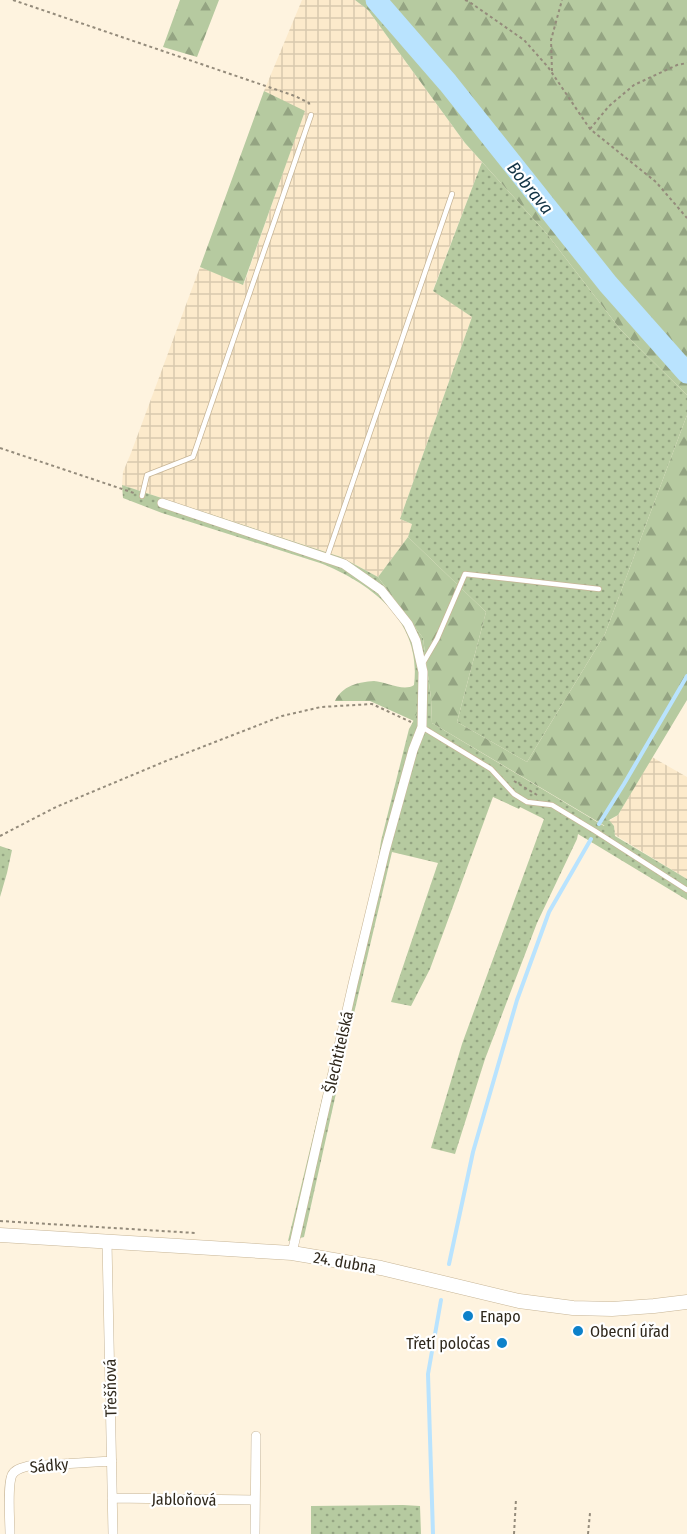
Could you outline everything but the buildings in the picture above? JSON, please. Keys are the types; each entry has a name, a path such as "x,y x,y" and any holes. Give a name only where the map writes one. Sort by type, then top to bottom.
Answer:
{"main road":[{"name":"24. dubna","path":"0,1235 292,1253 381,1268 508,1298 573,1308 612,1309 687,1302"}],"street":[{"name":"Šlechtitelská","path":"162,503 344,564 381,590 408,624 416,641 423,672 422,727 413,750 385,850 292,1253"},
{"name":"Třešňová","path":"107,1242 113,1534"},
{"path":"255,1534 256,1436"},
{"name":"Sádky","path":"10,1534 10,1484 12,1474 18,1469 28,1466 112,1461"},
{"name":"Jabloňová","path":"112,1498 255,1500"}],"lane":[{"path":"142,496 147,475 193,457 311,116"},
{"path":"327,558 452,194"},
{"path":"421,666 437,639 465,574 599,589"},
{"path":"422,727 491,769 514,794 527,802 552,805 687,891"}],"path":[{"path":"13,0 295,96 309,103 311,116"},
{"path":"465,0 524,40 552,73 590,129 656,182 687,218"},
{"path":"552,73 551,40 562,0"},
{"path":"590,129 609,106 634,85 676,65 687,63"},
{"path":"0,448 142,496"},
{"path":"0,836 56,807 165,761 282,716 321,707 372,704 422,727"},
{"path":"510,779 552,805"},
{"path":"514,1534 516,1499"},
{"path":"588,1534 590,1513"}],"shaded area":[{"path":"302,0 355,0 368,10 465,143 482,162 433,290 472,317 400,519 412,524 408,537 378,577 341,557 122,485 123,472 200,267 244,284 304,112 264,91"},
{"path":"652,757 687,777 687,879 615,835 614,826 609,821 618,815"}],"green space":[{"path":"180,0 219,0 197,57 163,47"},
{"path":"355,0 687,0 687,395 620,329 547,234 465,143 368,10"},
{"path":"264,91 305,111 243,285 200,267"},
{"path":"482,162 547,234 620,329 687,395 687,415 605,634 527,762 457,722 486,612 408,537 412,524 400,519 472,317 433,291"},
{"path":"687,415 687,700 618,815 609,820 605,826 432,723 423,638 378,577 408,537 486,612 457,722 527,762 605,634"},
{"path":"122,485 341,557 378,577 423,638 432,723 604,826 609,820 614,826 615,836 687,879 687,900 578,834 537,923 485,1059 455,1154 431,1148 462,1044 544,819 493,797 430,969 411,1006 391,1002 438,863 392,852 304,1237 288,1241 376,874 381,841 409,729 415,716 414,663 410,642 402,624 390,608 375,594 340,572 320,563 162,513 123,498"},
{"path":"374,681 400,687 414,685 417,712 414,721 370,701 335,701 346,688 362,682"},
{"path":"0,846 12,850 0,897"},
{"path":"311,1506 420,1506 421,1534 311,1534"}],"waterway":[{"name":"Bobrava","path":"376,0 448,83 608,284 687,373"},
{"path":"599,824 687,676"},
{"path":"449,1264 473,1152 517,1000 549,912 591,839"},
{"path":"433,1534 428,1374 441,1300"}],"place":[{"name":"Enapo","path":"468,1316"},
{"name":"Obecní úřad","path":"578,1331"},
{"name":"Třetí poločas","path":"502,1343"}]}
